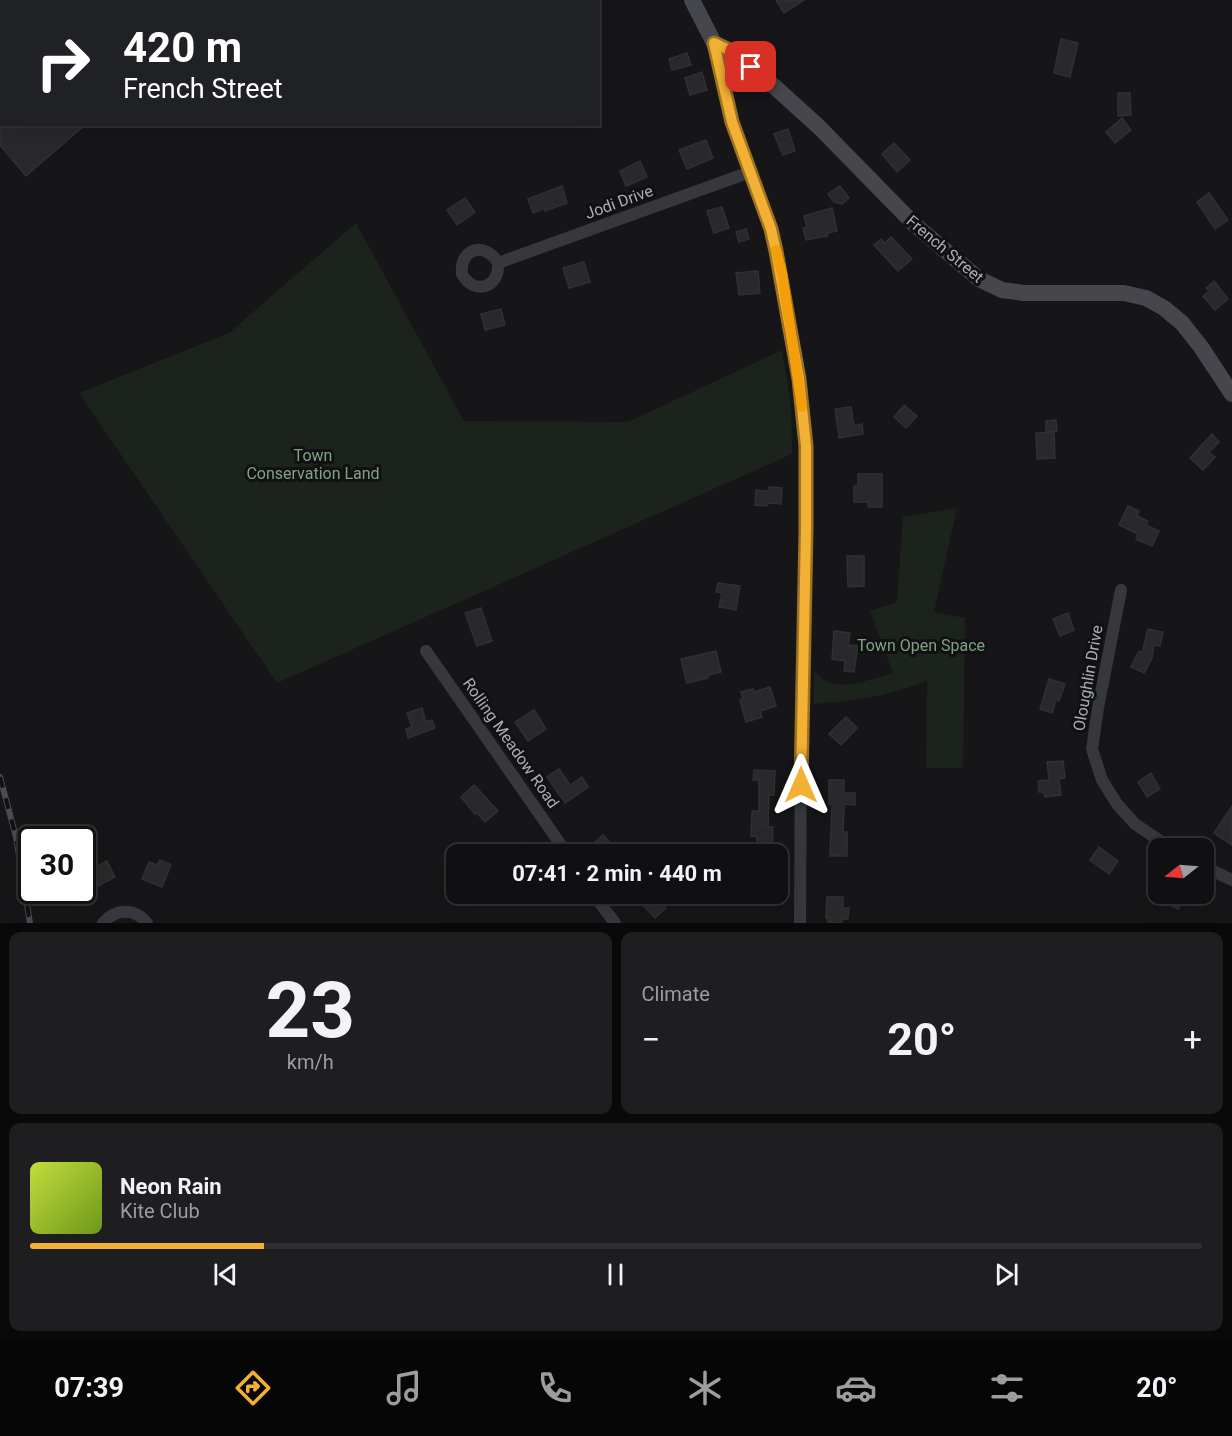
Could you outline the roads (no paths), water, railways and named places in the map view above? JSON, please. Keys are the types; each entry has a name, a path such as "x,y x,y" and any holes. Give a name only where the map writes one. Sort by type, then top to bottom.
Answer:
{"street":[{"path":"692,0 714,43 732,122 771,229 782,273 799,379 806,446 800,923"},
{"name":"French Street","path":"714,43 731,51 776,88 819,127 914,224 979,279 994,287 1014,292 1124,293 1146,298 1164,308 1182,323 1232,394"},
{"name":"Jodi Drive","path":"498,263 750,171"},
{"name":"Oloughlin Drive","path":"1121,590 1092,749 1102,780 1117,804 1135,824 1156,838"},
{"name":"Rolling Meadow Road","path":"426,651 560,844"},
{"path":"1214,871 1232,880"},
{"path":"601,904 615,923"},
{"path":"104,923 111,916 126,911 137,914 147,923"}],"railway":[{"path":"0,777 16,837 30,923"}],"park label":[{"name":"Town Conservation Land","path":"313,464"},
{"name":"Town Open Space","path":"921,645"}]}
